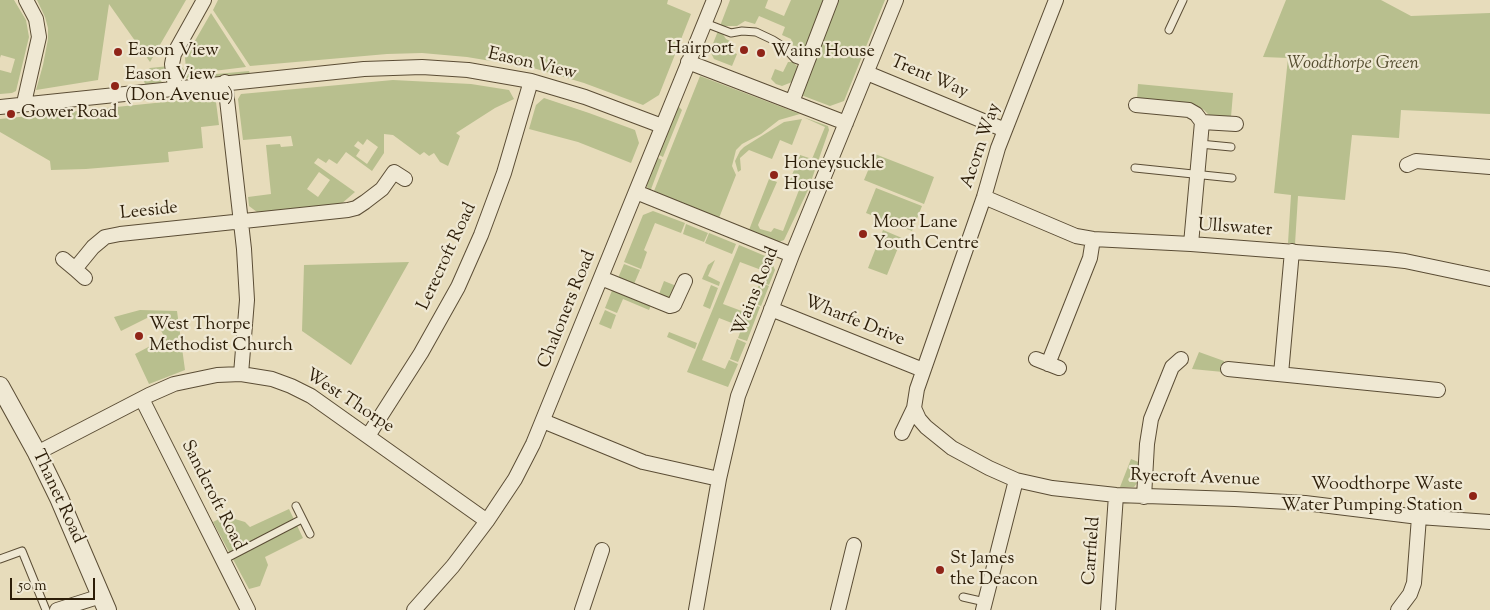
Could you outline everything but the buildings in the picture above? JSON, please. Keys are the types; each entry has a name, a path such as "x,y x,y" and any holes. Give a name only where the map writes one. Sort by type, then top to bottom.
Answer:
{"street":[{"path":"24,103 39,37 36,19 26,0"},
{"path":"175,87 172,64 174,54 204,0"},
{"name":"Chaloners Road","path":"414,610 453,566 487,521 515,479 544,421 714,0"},
{"path":"792,102 831,0"},
{"name":"Wains Road","path":"696,610 719,479 738,396 792,255 896,0"},
{"name":"Acorn Way","path":"902,433 917,413 914,399 923,370 984,197 1005,130 1056,0"},
{"path":"688,62 846,124"},
{"name":"Eason View","path":"0,107 377,67 422,67 468,70 531,81 585,97 662,126"},
{"name":"Trent Way","path":"866,73 1005,130"},
{"name":"Lerecroft Road","path":"368,436 421,353 458,287 481,235 504,174 531,81"},
{"path":"226,82 241,221 247,300 241,374"},
{"path":"1136,106 1189,110 1196,114 1202,122 1191,244"},
{"path":"1202,122 1236,124"},
{"path":"1407,165 1416,161 1490,167"},
{"name":"Leeside","path":"63,259 80,274 93,247 105,237 356,208 382,189 396,172"},
{"path":"636,192 792,255"},
{"name":"Ullswater","path":"984,197 1076,236 1093,240 1191,244 1405,261 1490,279"},
{"path":"1048,363 1090,258 1093,240"},
{"path":"1281,374 1292,251"},
{"path":"601,278 670,306 674,304 685,281"},
{"name":"Wharfe Drive","path":"771,309 923,370"},
{"path":"1144,497 1147,444 1151,419 1172,367 1181,359"},
{"path":"1228,369 1281,374 1399,379 1438,390"},
{"name":"West Thorpe","path":"37,453 174,384 217,375 241,374 272,379 311,396 487,521"},
{"name":"Thanet Road","path":"0,386 37,453 63,507 104,603"},
{"name":"Sandcroft Road","path":"142,399 248,610"},
{"name":"Ryecroft Avenue","path":"917,413 931,432 952,448 1016,480 1052,488 1144,497 1305,503 1419,517 1490,522"},
{"path":"544,421 643,462 719,479"},
{"path":"984,606 1016,480"},
{"name":"Carrfield","path":"1108,610 1116,495"},
{"path":"1398,610 1410,594 1414,583 1419,517"},
{"path":"838,610 854,545"},
{"path":"582,610 602,550"},
{"path":"57,610 104,603"}],"lane":[{"path":"1169,30 1183,0"},
{"path":"705,23 731,33 742,30 756,32 784,47 795,59 806,63"},
{"path":"1200,144 1231,147"},
{"path":"1135,168 1232,178"},
{"path":"296,506 310,534"},
{"path":"223,560 302,519"},
{"path":"0,559 22,551 46,610"},
{"path":"963,597 984,606"}],"green space":[{"path":"0,0 14,0 26,20 29,37 16,91 0,94 0,70 11,73 15,59 1,55 0,58"},
{"path":"37,0 186,0 150,62 109,4 98,80 36,90 48,39 45,17"},
{"path":"218,0 668,0 667,4 691,14 659,95 643,105 584,83 533,68 467,57 422,53 387,54 250,66 213,10"},
{"path":"730,0 768,0 765,8 784,16 791,0 824,0 801,57 795,53 791,39 782,35 785,27 759,16 755,24 745,21 737,26 720,26"},
{"path":"836,0 885,0 844,101 830,106 801,95"},
{"name":"Woodthorpe Green","path":"1286,0 1381,0 1411,16 1490,13 1490,114 1401,110 1399,138 1352,135 1345,200 1298,196 1295,244 1288,243 1291,195 1274,193 1288,58 1263,57"},
{"path":"211,13 246,67 197,73 191,72 186,68 185,58"},
{"path":"718,31 732,42 729,50 737,54 732,66 714,59 710,51"},
{"path":"788,62 793,62 798,67 792,82 782,86 776,84 771,79 775,69 783,72"},
{"path":"169,66 167,75 161,82 156,84 146,85 140,75 150,68"},
{"path":"177,66 181,66 186,72 195,76 249,71 250,74 195,81 186,78"},
{"path":"700,76 800,114 779,120 736,150 732,166 736,175 719,218 654,191"},
{"path":"393,80 471,84 509,90 514,99 495,108 456,133 460,136 448,166 440,162 434,153 429,156 424,152 420,155 393,135 384,134 384,153 372,171 346,152 337,164 329,159 326,163 318,158 314,163 355,192 340,205 257,212 249,206 248,197 271,194 266,145 280,144 281,147 293,146 291,136 243,140 238,99 241,94","holes":["367,139 378,147 367,164 356,156 360,150 354,146 358,141 363,145","319,172 330,180 318,197 307,189"]},
{"path":"1138,84 1233,93 1231,117 1209,115 1195,105 1137,100"},
{"path":"213,97 216,102 219,125 201,127 203,148 168,152 169,162 51,170 50,161 0,132 0,119"},
{"path":"544,98 635,130 639,143 631,163 578,142 529,129 536,105"},
{"path":"678,106 682,110 663,157 657,154"},
{"path":"803,117 828,126 829,130 808,190 784,240 779,242 749,230 769,179 777,182 758,225 760,229 771,232 774,228 783,231 799,190 796,188 797,182 790,180 800,155 812,159 825,127"},
{"path":"802,119 792,145 780,140 772,159 749,150 740,158 741,170 738,172 735,161 744,147 784,122"},
{"path":"875,154 934,177 924,204 864,180"},
{"path":"656,157 662,160 650,192 646,185"},
{"path":"876,188 922,206 912,231 866,213"},
{"path":"653,211 685,223 681,233 655,223 644,250 647,252 641,269 624,262 643,215"},
{"path":"686,224 708,233 704,242 683,234"},
{"path":"883,230 902,238 887,275 868,268"},
{"path":"709,233 736,244 732,254 705,243"},
{"path":"739,245 770,258 775,270 769,285 760,281 764,271 740,262 723,304 747,313 751,304 760,307 747,341 738,338 742,327 719,318 702,360 725,369 729,360 738,364 728,387 687,372"},
{"path":"715,260 708,276 720,282 719,286 702,279 708,265"},
{"path":"409,262 351,365 302,331 304,265"},
{"path":"624,264 640,270 634,284 618,278"},
{"path":"664,281 674,285 677,289 671,299 659,294"},
{"path":"760,282 769,286 761,306 752,302"},
{"path":"711,285 718,288 710,309 703,306"},
{"path":"613,288 652,303 649,310 623,299 617,313 605,308"},
{"path":"140,310 177,311 185,370 149,384 135,354 158,342 160,346 167,342 153,315 121,331 114,317"},
{"path":"605,310 616,315 611,329 599,324"},
{"path":"669,332 697,343 695,349 667,337"},
{"path":"737,339 746,343 738,362 730,359"},
{"path":"1199,352 1224,361 1223,372 1192,369"},
{"path":"1131,459 1141,463 1140,477 1138,477 1134,487 1120,487"},
{"path":"289,509 303,538 265,557 268,565 260,586 249,589 213,522 225,516 245,522 250,527"}],"place":[{"name":"Hairport","path":"744,50"},
{"name":"Eason View","path":"118,52"},
{"name":"Wains House","path":"761,53"},
{"name":"Eason View (Don Avenue)","path":"115,86"},
{"name":"Gower Road","path":"11,114"},
{"name":"Honeysuckle House","path":"774,175"},
{"name":"Moor Lane Youth Centre","path":"863,234"},
{"name":"West Thorpe Methodist Church","path":"139,336"},
{"name":"Woodthorpe Waste Water Pumping Station","path":"1473,496"},
{"name":"St James the Deacon","path":"940,570"}]}
